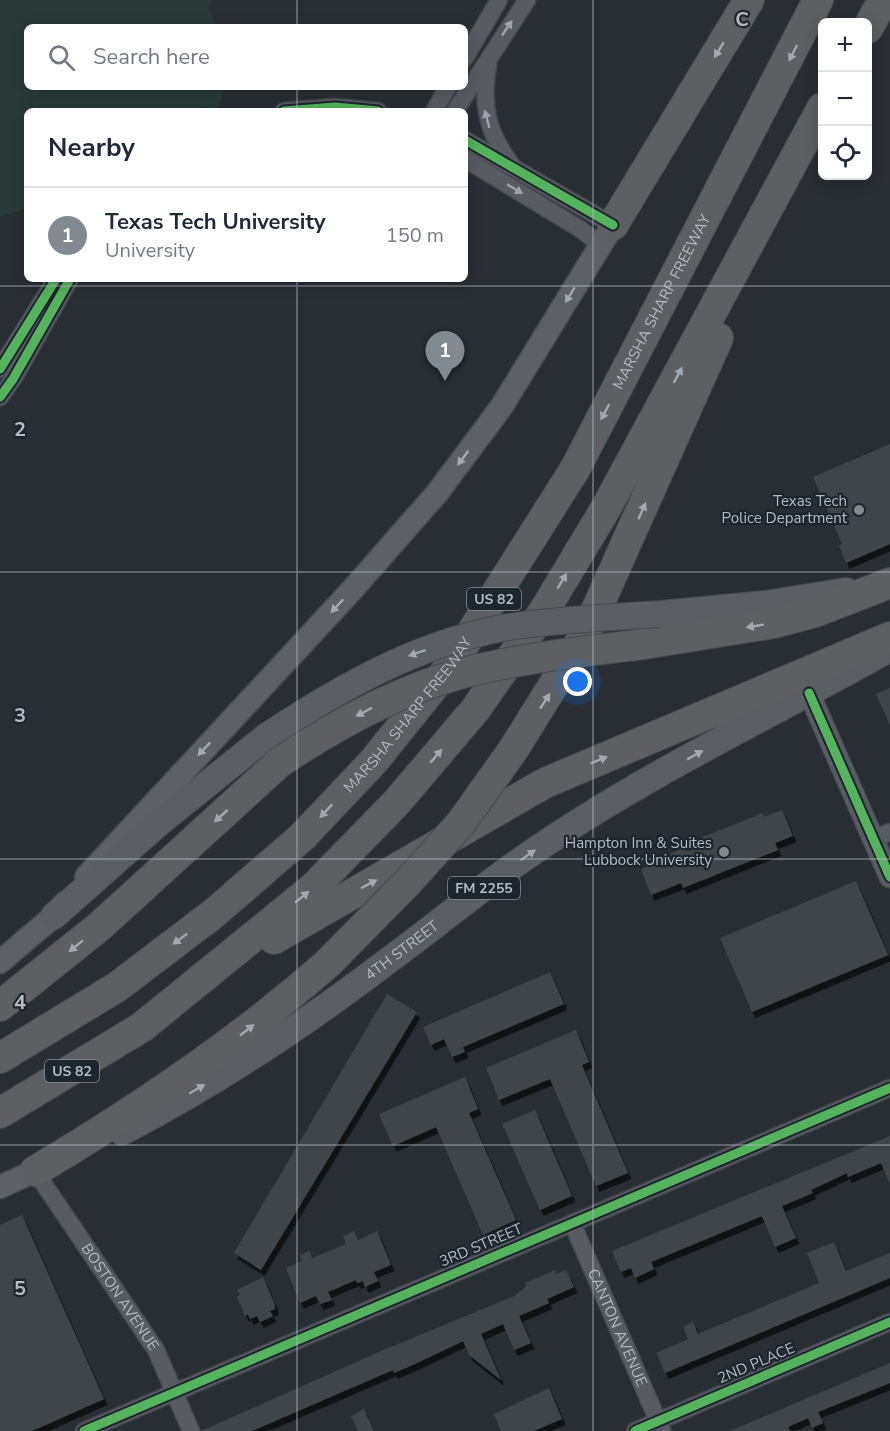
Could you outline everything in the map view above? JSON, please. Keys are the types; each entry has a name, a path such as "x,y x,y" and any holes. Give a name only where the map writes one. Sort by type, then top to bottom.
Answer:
{"highway":[{"path":"607,235 749,0"},
{"name":"MARSHA SHARP FREEWAY","path":"0,1058 117,987 213,915 302,837 373,762 451,664 575,469 818,0"},
{"path":"872,19 883,0"},
{"name":"US 82","path":"0,1113 142,1027 313,888 396,803 475,710 544,611 606,508 818,115"},
{"path":"35,1171 179,1079 268,1014 327,964 408,883 461,823 513,750 586,633 807,135"},
{"path":"0,1006 100,926 280,762 315,738 385,700 458,674 518,661 774,623 815,612 890,582"},
{"path":"142,1027 265,944 545,783 890,637"}],"main road":[{"path":"54,916 102,857 352,590 438,492 502,406 607,235"},
{"path":"0,962 160,822 267,736 335,692 398,660 450,642 514,626 661,614 831,594 890,582"},
{"name":"4TH STREET","path":"35,1171 91,1148 210,1082 318,1011 527,856 599,809 890,648"},
{"path":"0,1187 35,1171"}],"street":[{"path":"468,53 499,0"},
{"path":"458,108 527,0"},
{"path":"489,57 484,93 486,116 495,139 515,169"},
{"path":"436,108 446,90"},
{"path":"322,108 346,108"},
{"path":"468,142 515,169 607,235"},
{"path":"468,161 563,219 607,235"},
{"path":"0,369 54,282"},
{"path":"1,392 68,282"},
{"path":"809,693 882,836 890,877"},
{"name":"3RD STREET","path":"84,1431 890,1088"},
{"name":"BOSTON AVENUE","path":"35,1171 156,1350 191,1431"},
{"name":"CANTON AVENUE","path":"572,1223 660,1426"},
{"name":"2ND PLACE","path":"635,1431 660,1426 890,1322"}],"shaded area":[{"path":"0,0 213,0 208,6 215,24 24,24 24,90 225,90 217,108 24,108 24,210 0,216"}],"building":[{"name":"Texas Tech Police Department","path":"890,444 890,544 846,563 839,546 842,544 813,477"},
{"path":"890,688 890,726 876,694"},
{"name":"Hampton Inn & Suites Lubbock University","path":"782,810 793,836 775,843 778,850 683,888 681,883 651,895 641,869 671,857 670,854 681,849 680,846 763,813 764,817"},
{"path":"856,881 888,955 752,1012 720,938"},
{"path":"550,972 564,1004 463,1047 465,1052 452,1057 444,1039 431,1045 423,1027"},
{"path":"387,994 417,1012 261,1270 234,1253"},
{"path":"576,1030 589,1062 582,1065 628,1173 596,1186 550,1079 499,1100 486,1068"},
{"path":"465,1077 478,1109 469,1113 516,1220 483,1235 436,1127 393,1146 379,1114"},
{"path":"535,1110 572,1196 540,1210 502,1124"},
{"path":"890,1136 890,1184 881,1163 848,1177 847,1173 811,1190 813,1193 782,1206 796,1238 775,1247 762,1216 651,1262 654,1269 635,1278 631,1268 621,1272 612,1251"},
{"path":"22,1215 104,1399 32,1431 0,1431 0,1225"},
{"path":"354,1231 358,1240 377,1231 391,1265 374,1272 378,1281 365,1287 363,1281 357,1283 356,1280 328,1292 332,1300 320,1304 316,1296 300,1303 286,1268 302,1261 300,1255 310,1251 312,1258 346,1244 343,1236"},
{"path":"834,1242 846,1271 890,1253 890,1278 665,1373 656,1353 688,1339 683,1327 693,1322 698,1334 819,1283 807,1253"},
{"path":"555,1270 556,1274 566,1270 574,1287 547,1299 549,1303 519,1316 531,1343 514,1350 503,1324 481,1334 501,1380 469,1355 463,1341 394,1373 393,1370 252,1431 201,1431 381,1351 514,1296 527,1286 525,1283"},
{"path":"263,1277 275,1309 270,1311 273,1316 260,1322 257,1316 250,1319 248,1314 245,1316 237,1297 240,1295 237,1290"},
{"path":"890,1363 890,1383 818,1412 823,1423 812,1428 808,1418 788,1427 790,1431 730,1431"},
{"path":"549,1388 562,1419 534,1431 501,1431 494,1414"},
{"path":"364,1409 374,1431 358,1431 351,1416"}],"cycle path":[{"path":"322,108 346,108"},
{"path":"468,142 613,225"},
{"path":"0,369 54,282"},
{"path":"0,397 13,379 68,282"},
{"path":"809,693 890,877"},
{"path":"84,1431 890,1088"},
{"path":"635,1431 890,1322"}],"place":[{"name":"Texas Tech University","path":"445,381"},
{"name":"Texas Tech Police Department","path":"859,510"},
{"name":"Hampton Inn & Suites Lubbock University","path":"724,852"}]}
